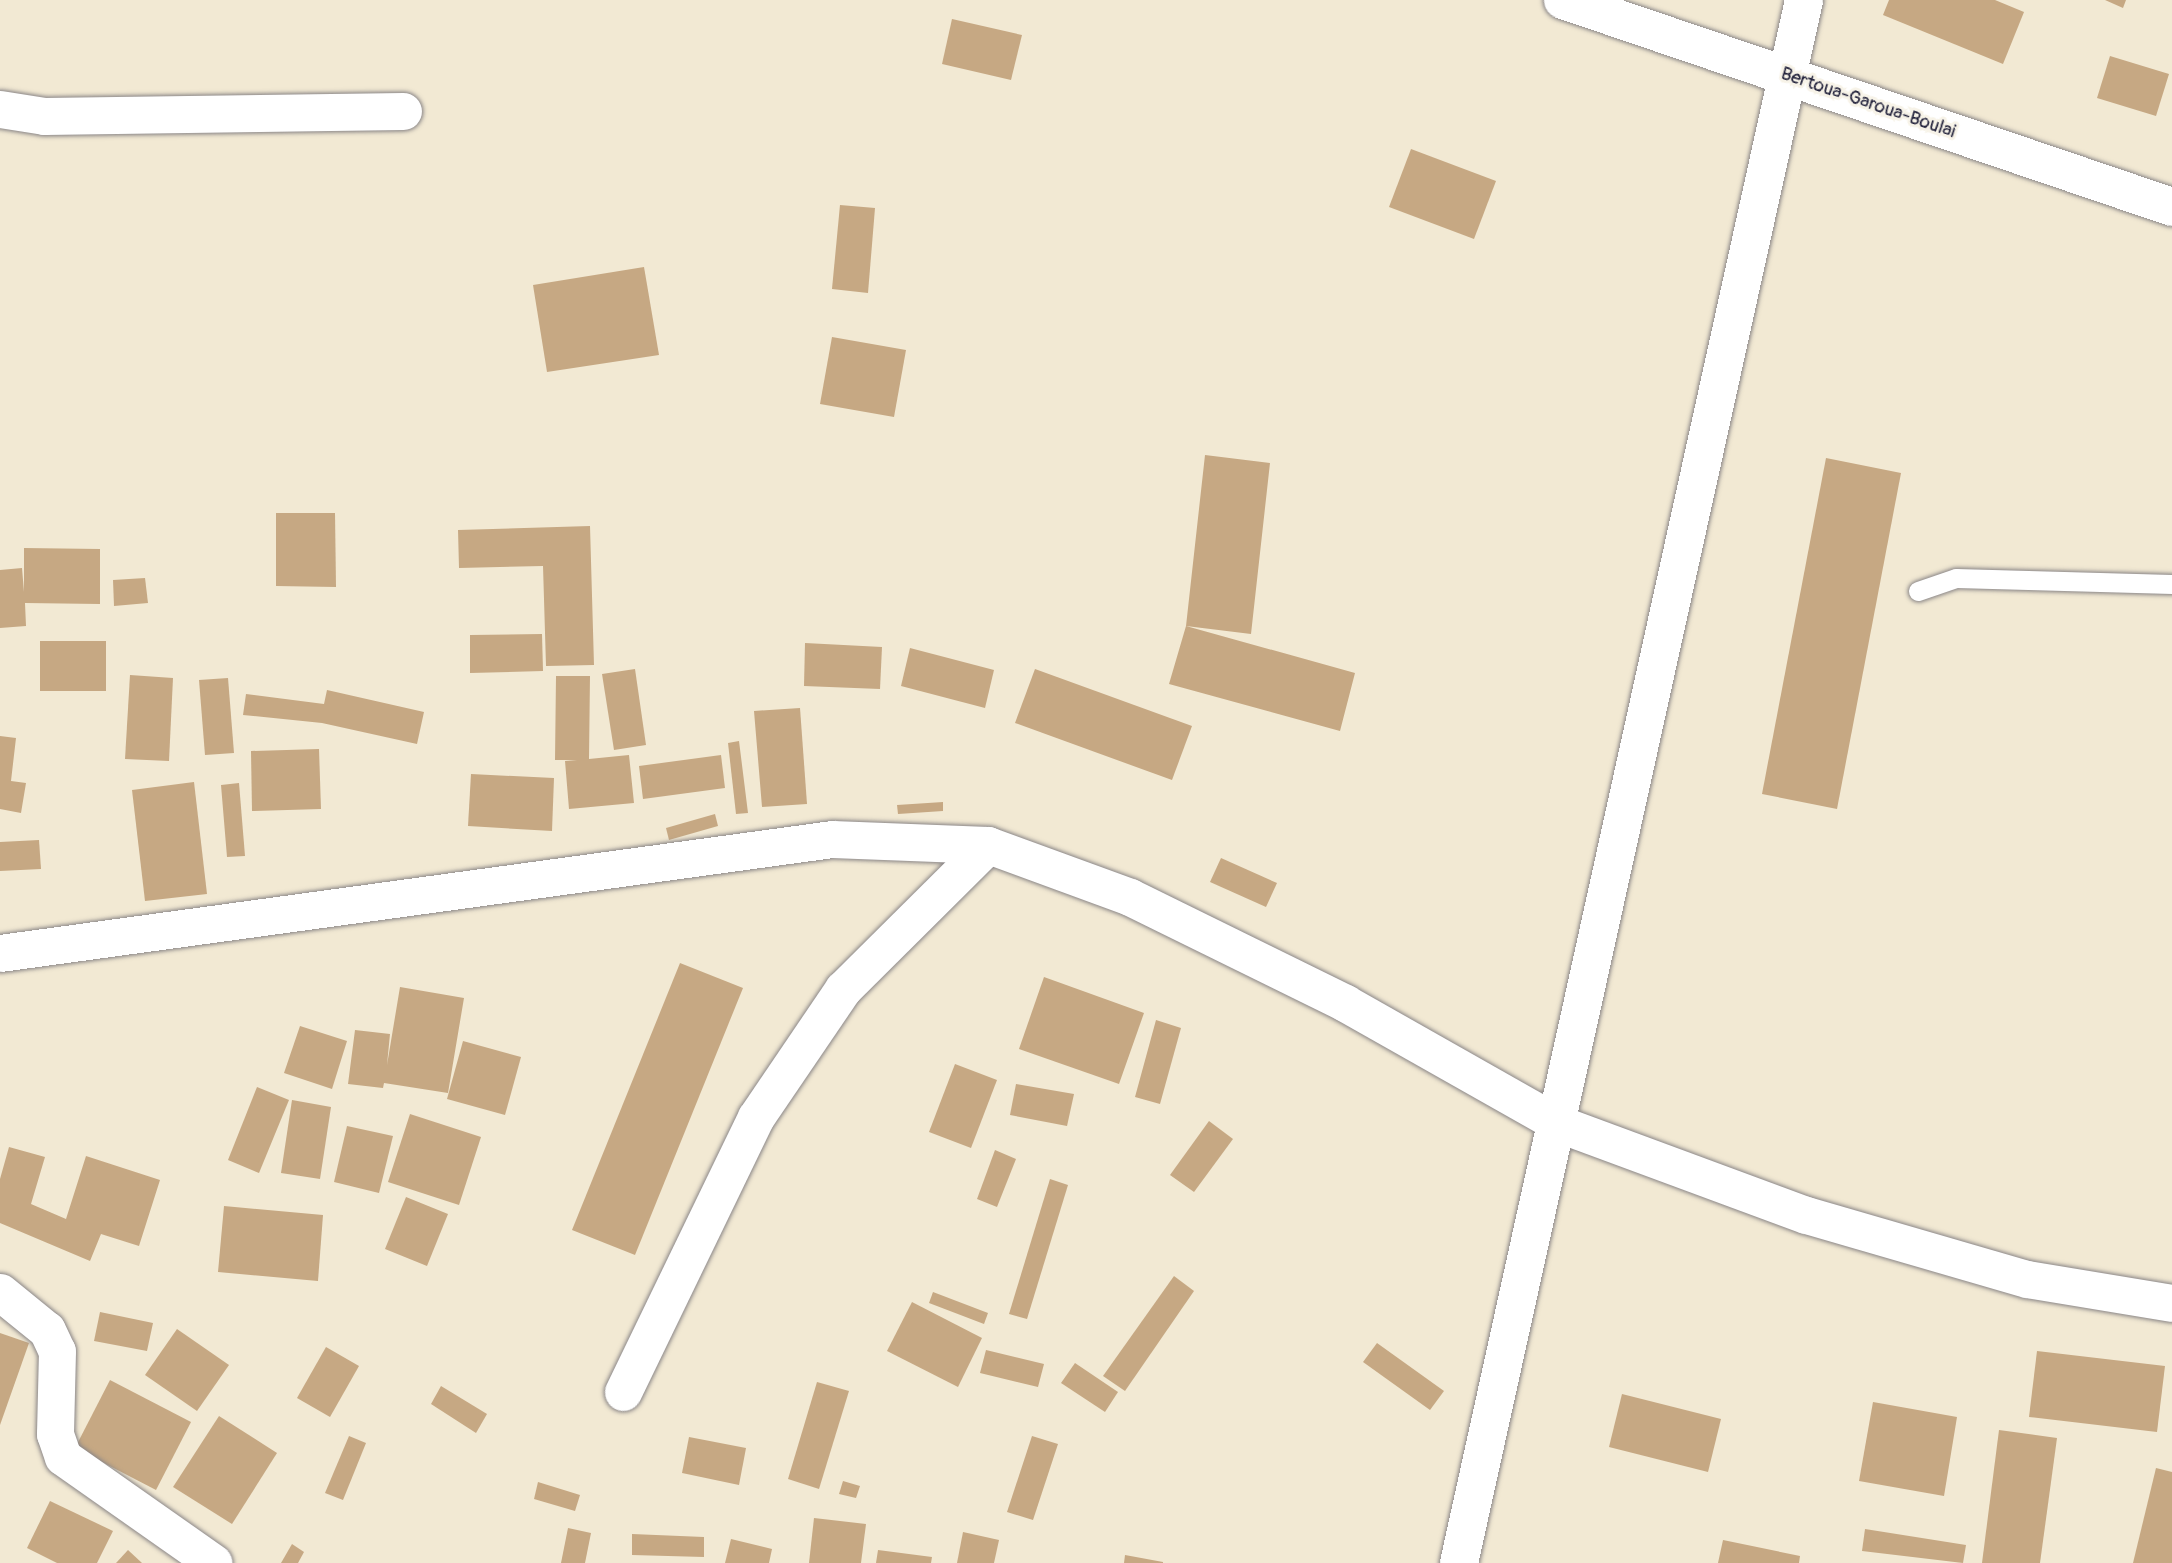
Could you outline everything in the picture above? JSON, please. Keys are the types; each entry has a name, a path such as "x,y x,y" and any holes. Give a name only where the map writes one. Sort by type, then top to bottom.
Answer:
{"main road":[{"name":"Bertoua-Garoua-Boulai","path":"1563,0 2172,207"},
{"path":"1459,1563 1804,0"}],"street":[{"path":"0,109 44,116 403,111"},
{"path":"0,953 832,839 988,845 1130,897 1345,1003 1558,1122 1819,1219 2027,1279 2172,1303"},
{"path":"623,1392 756,1117 843,989 988,845"},
{"path":"0,1292 47,1331 57,1351 55,1434 63,1457 214,1563"}],"lane":[{"path":"1918,591 1956,578 2172,584"}],"building":[{"path":"1889,0 1995,0 2024,12 2003,64 1883,15"},
{"path":"2105,0 2126,0 2123,8"},
{"path":"952,19 1022,35 1011,80 942,64"},
{"path":"2110,56 2169,74 2156,116 2097,98"},
{"path":"1411,149 1496,181 1474,239 1389,207"},
{"path":"840,205 875,208 868,293 832,289"},
{"path":"644,267 659,355 547,372 533,285"},
{"path":"832,337 906,350 894,417 820,404"},
{"path":"1205,455 1270,463 1251,634 1186,626"},
{"path":"1826,458 1901,473 1837,809 1762,794"},
{"path":"276,513 335,513 336,587 276,586"},
{"path":"590,526 594,665 546,666 543,566 459,568 458,530"},
{"path":"24,548 100,549 100,604 25,603 26,626 0,628 0,570 22,568 24,592"},
{"path":"145,578 148,603 114,606 113,580"},
{"path":"1186,626 1355,673 1340,731 1169,684"},
{"path":"542,634 543,671 470,673 470,635"},
{"path":"40,641 106,641 106,691 40,691"},
{"path":"805,643 882,647 880,689 804,686"},
{"path":"910,648 994,670 985,708 901,686"},
{"path":"635,669 646,745 614,750 602,674"},
{"path":"1035,669 1192,726 1172,780 1015,723"},
{"path":"130,675 173,678 169,761 125,759"},
{"path":"556,676 590,676 589,759 629,755 634,803 569,809 565,761 577,760 555,760"},
{"path":"228,678 234,753 205,755 199,680"},
{"path":"327,690 424,712 417,744 322,723 243,715 246,694 324,704"},
{"path":"800,708 807,804 762,807 754,711"},
{"path":"0,736 16,738 11,781 26,783 21,813 0,809"},
{"path":"739,741 748,813 736,814 728,743"},
{"path":"319,749 321,809 252,811 251,751"},
{"path":"721,755 725,788 643,799 639,766"},
{"path":"471,774 554,778 552,831 468,826"},
{"path":"194,782 207,894 145,901 132,790"},
{"path":"239,783 245,856 227,857 221,785"},
{"path":"943,802 943,811 898,814 897,805"},
{"path":"715,814 718,826 669,840 666,828"},
{"path":"39,840 41,869 0,871 0,842"},
{"path":"1221,858 1277,883 1266,907 1210,882"},
{"path":"680,963 743,988 635,1255 572,1230"},
{"path":"1044,977 1144,1013 1119,1084 1019,1049"},
{"path":"400,987 464,998 448,1093 384,1083 383,1088 348,1084 355,1030 390,1034 387,1065"},
{"path":"1156,1020 1181,1028 1160,1104 1135,1097"},
{"path":"300,1026 347,1041 332,1089 284,1073"},
{"path":"463,1041 521,1057 505,1115 447,1099"},
{"path":"955,1064 997,1080 971,1148 929,1132"},
{"path":"1016,1084 1074,1094 1067,1126 1010,1115"},
{"path":"257,1087 289,1100 259,1173 228,1160"},
{"path":"292,1100 331,1107 320,1179 281,1173"},
{"path":"410,1114 481,1137 459,1205 388,1182"},
{"path":"1209,1121 1233,1139 1194,1192 1170,1175"},
{"path":"347,1126 393,1136 379,1193 334,1182"},
{"path":"9,1147 45,1157 31,1204 66,1219 86,1156 160,1180 139,1246 101,1234 90,1261 0,1223 0,1179"},
{"path":"995,1150 1016,1159 997,1207 977,1199"},
{"path":"1050,1179 1068,1185 1027,1319 1009,1314"},
{"path":"406,1197 448,1214 427,1266 385,1249"},
{"path":"224,1206 323,1215 318,1281 218,1272"},
{"path":"1174,1276 1194,1291 1125,1391 1103,1376"},
{"path":"933,1292 988,1313 984,1324 929,1303"},
{"path":"912,1302 982,1338 958,1387 887,1351"},
{"path":"100,1312 153,1323 147,1351 94,1341"},
{"path":"177,1329 229,1365 197,1411 145,1375"},
{"path":"0,1333 29,1343 0,1425"},
{"path":"1377,1343 1444,1391 1430,1410 1363,1362"},
{"path":"326,1347 359,1366 330,1417 297,1398"},
{"path":"986,1350 1044,1364 1038,1387 980,1373"},
{"path":"2037,1351 2165,1366 2157,1432 2029,1417"},
{"path":"1075,1363 1118,1392 1105,1412 1061,1383"},
{"path":"110,1380 191,1422 156,1490 75,1448"},
{"path":"817,1382 849,1391 819,1489 788,1479"},
{"path":"441,1386 487,1414 476,1433 431,1404"},
{"path":"1622,1394 1721,1419 1708,1472 1609,1447"},
{"path":"1873,1402 1957,1417 1944,1496 1859,1481"},
{"path":"219,1416 277,1453 232,1524 173,1487"},
{"path":"1999,1430 2057,1438 2040,1563 1982,1563"},
{"path":"349,1436 366,1443 343,1500 325,1493"},
{"path":"1032,1436 1058,1444 1033,1520 1007,1512"},
{"path":"689,1437 746,1448 739,1485 682,1473"},
{"path":"2156,1468 2172,1472 2172,1563 2133,1563"},
{"path":"843,1481 860,1486 856,1498 839,1494"},
{"path":"538,1482 580,1495 575,1511 534,1499"},
{"path":"50,1501 113,1531 97,1563 57,1563 27,1548"},
{"path":"814,1518 866,1524 861,1563 809,1563"},
{"path":"568,1528 591,1533 585,1563 561,1563"},
{"path":"1865,1529 1966,1545 1963,1563 1862,1551"},
{"path":"963,1532 999,1540 994,1563 957,1563"},
{"path":"632,1534 704,1537 704,1557 632,1555"},
{"path":"731,1539 772,1549 769,1563 725,1563"},
{"path":"1723,1540 1800,1556 1799,1563 1718,1563"},
{"path":"292,1544 304,1552 298,1563 281,1563"},
{"path":"128,1550 142,1563 116,1563"},
{"path":"878,1550 932,1557 931,1563 876,1563"},
{"path":"1125,1555 1163,1562 1163,1563 1124,1563"}]}
